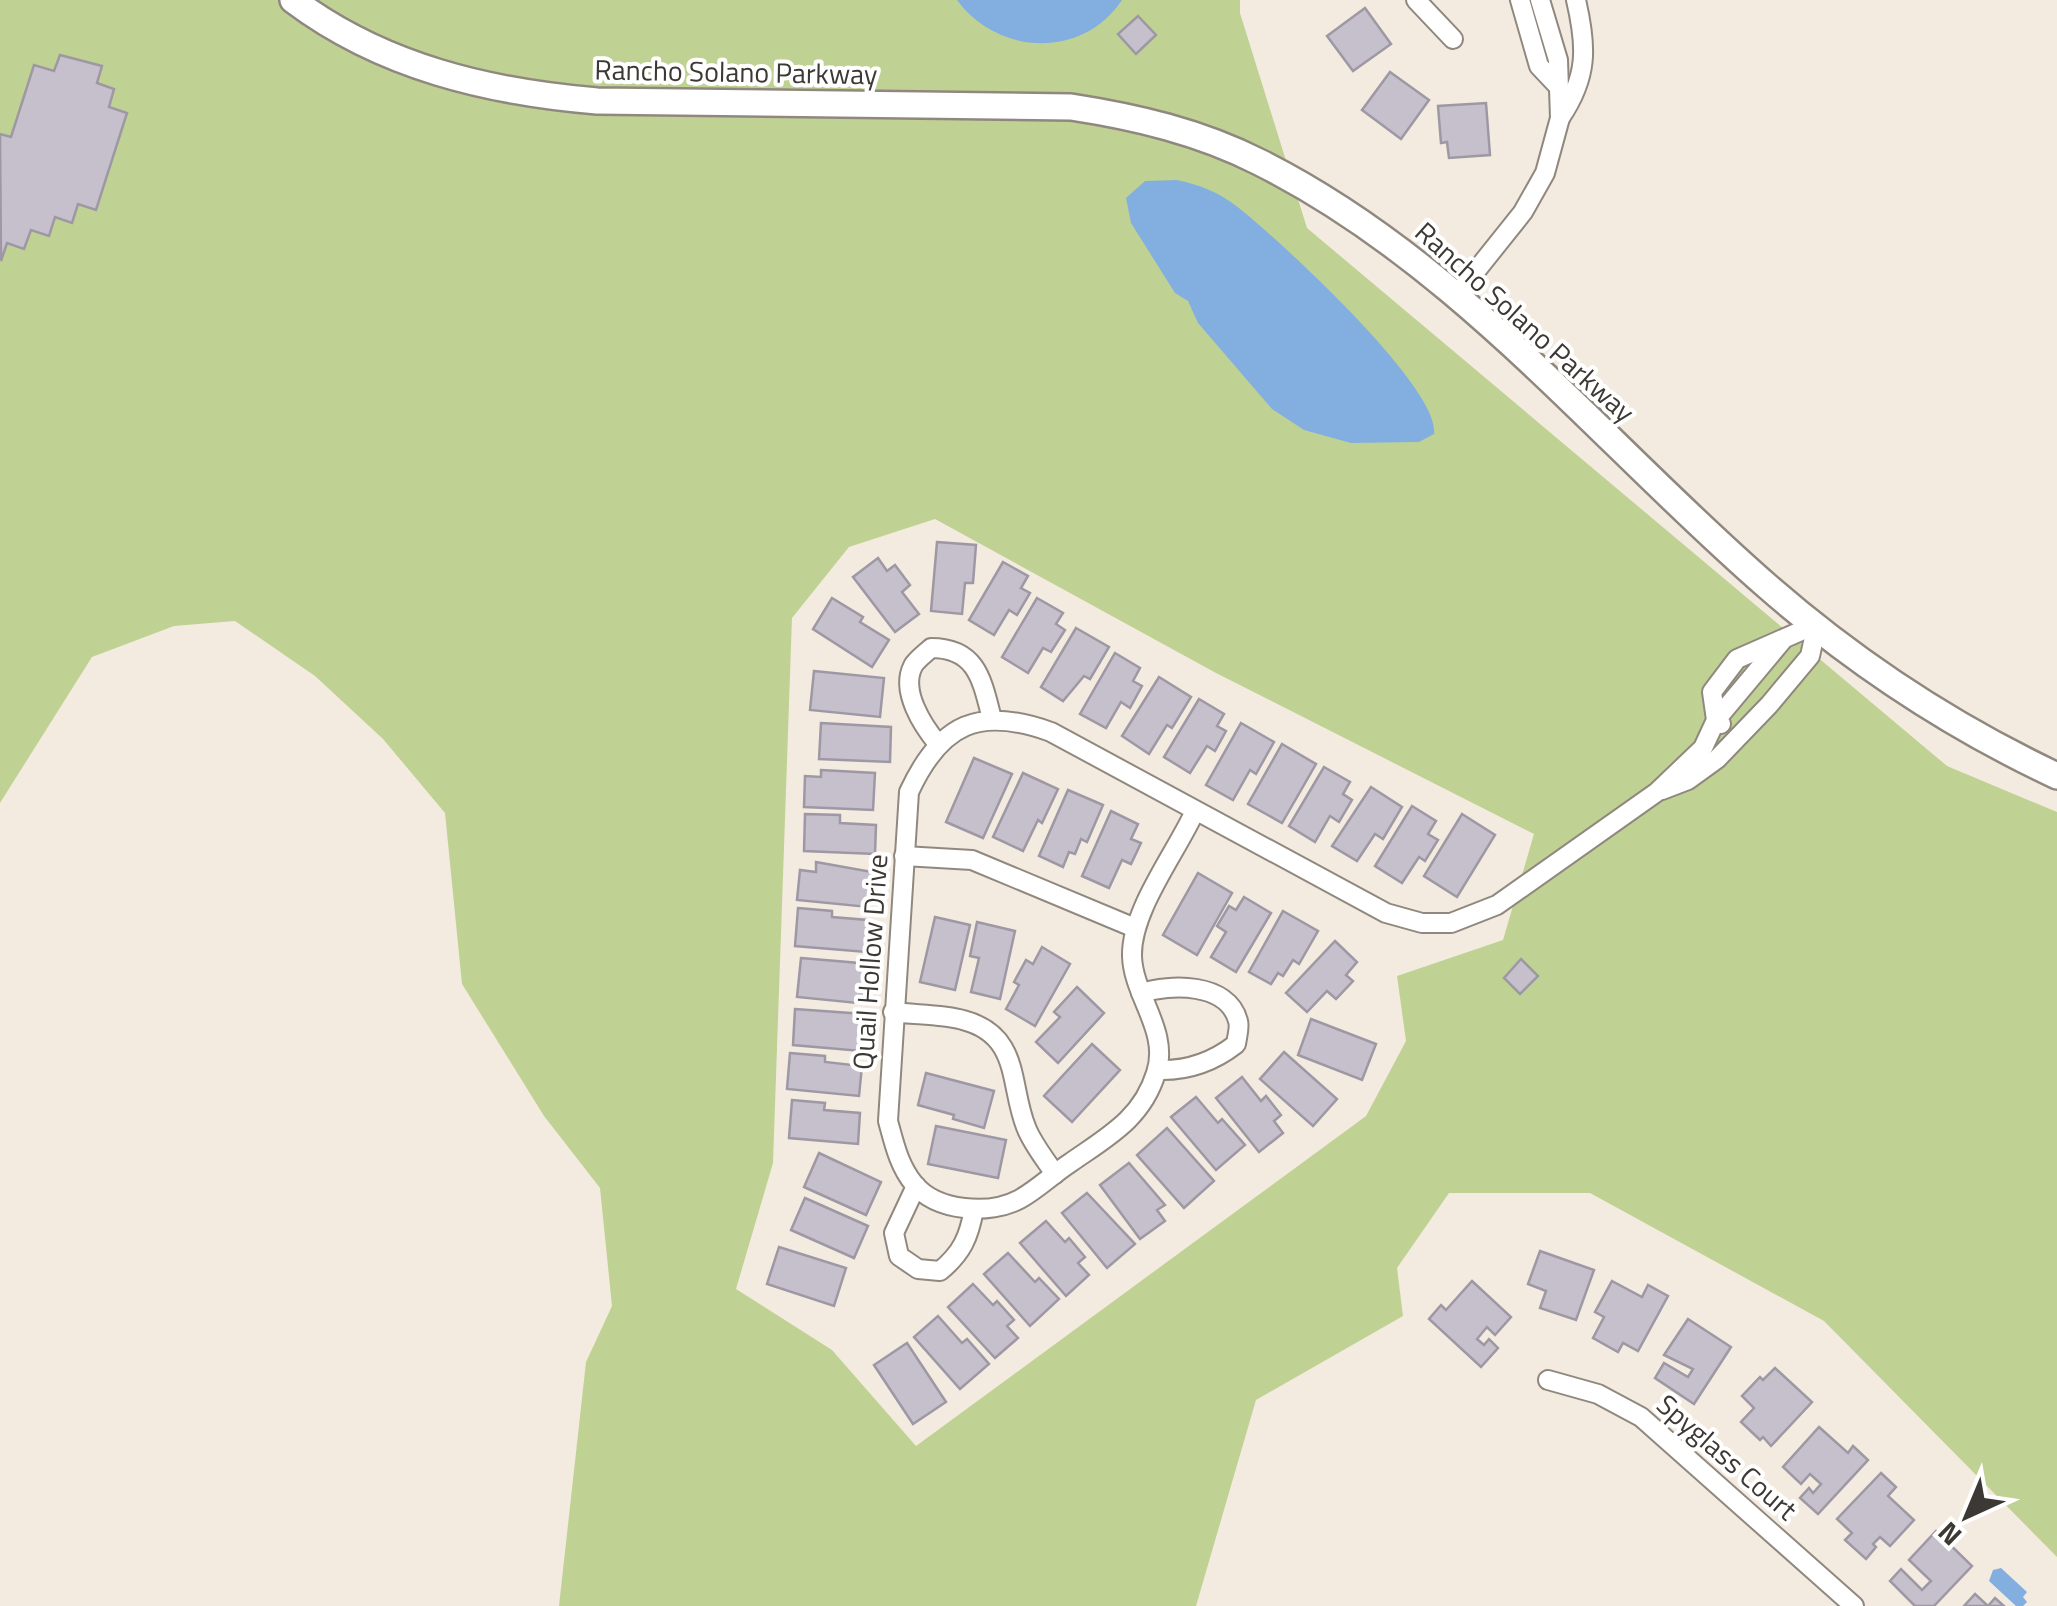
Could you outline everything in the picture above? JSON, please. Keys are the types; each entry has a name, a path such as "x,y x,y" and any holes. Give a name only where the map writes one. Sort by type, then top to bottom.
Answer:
{"street":[{"name":"Rancho Solano Parkway","path":"293,0 358,40 397,58 449,77 528,96 597,101 1071,107 1130,116 1192,134 1256,160 1334,203 1431,273 1768,588 1880,674 1952,722 2057,776"},
{"path":"1416,0 1453,39"},
{"path":"1520,0 1538,66 1556,84"},
{"path":"1540,0 1558,60 1560,118"},
{"path":"1456,296 1523,212 1545,173 1560,118 1577,93 1584,60 1583,28 1576,0"},
{"path":"992,719 986,693 971,660 953,648 931,648 912,666 909,689 926,729 938,744 962,727 992,719 1018,720 1051,732 1386,913 1422,924 1451,923 1497,904 1657,792 1703,748 1716,720 1712,692 1737,658 1817,624"},
{"path":"1657,792 1688,780 1717,759 1769,705 1810,656 1817,624"},
{"path":"1716,720 1736,738"},
{"name":"Quail Hollow Drive","path":"916,1186 897,1154 888,1122 909,792 924,760 938,744"},
{"path":"974,1209 969,1236 958,1256 940,1270 918,1269 899,1256 894,1232 916,1186 944,1202 974,1209 1020,1199 1141,1108 1158,1070 1159,1048 1132,957 1134,928 1195,811"},
{"path":"904,856 972,860 1134,928"},
{"path":"1141,993 1163,986 1211,992 1228,1003 1239,1022 1236,1044 1217,1059 1158,1070"},
{"path":"894,1012 962,1019 1000,1041 1009,1057 1026,1129 1055,1174"},
{"name":"Spyglass Court","path":"1548,1380 1598,1394 1641,1417 1854,1606"}],"green space":[{"path":"0,0 1240,0 1240,13 1307,228 1947,766 2057,812 2057,1557 1824,1321 1590,1193 1449,1193 1397,1268 1403,1316 1256,1400 1196,1606 559,1606 586,1362 612,1306 600,1188 544,1116 462,984 445,813 383,739 315,676 235,621 174,626 92,657 0,803","holes":["935,519 1216,673 1534,834 1503,940 1397,976 1406,1041 1366,1116 916,1446 832,1350 736,1289 773,1163 792,618 849,547"]}],"water":[{"path":"957,0 1122,0 1086,33 1040,43 995,32"},
{"path":"1177,180 1210,190 1232,203 1320,281 1412,384 1429,412 1434,434 1419,442 1351,443 1304,430 1272,409 1198,323 1188,301 1175,293 1131,223 1126,198 1145,181"},
{"path":"2001,1568 2027,1592 2023,1606 2016,1606 1989,1581 1993,1570"}],"building":[{"path":"1365,8 1391,44 1353,71 1327,36"},
{"path":"1138,16 1156,35 1136,54 1118,34"},
{"path":"60,55 102,66 97,83 114,89 109,107 127,113 96,210 78,204 72,223 55,217 49,236 31,230 24,249 7,243 1,261 0,134 11,137 34,65 54,71"},
{"path":"1390,72 1429,100 1401,139 1362,110"},
{"path":"1486,103 1490,155 1449,158 1447,142 1441,143 1438,106"},
{"path":"937,542 976,545 973,583 965,583 962,614 931,611"},
{"path":"878,558 887,571 895,565 910,585 902,592 919,614 895,632 853,577"},
{"path":"1003,562 1028,576 1021,588 1030,593 1017,615 1009,610 994,635 969,620"},
{"path":"832,598 863,617 860,622 889,640 872,667 813,629"},
{"path":"1037,598 1063,613 1056,624 1065,630 1051,652 1043,648 1028,673 1002,657"},
{"path":"1076,628 1109,647 1090,679 1084,676 1063,701 1041,687"},
{"path":"1115,653 1140,668 1133,681 1142,686 1130,708 1121,702 1106,728 1080,714"},
{"path":"814,671 884,678 880,717 810,710"},
{"path":"1159,677 1191,697 1172,728 1167,725 1149,754 1122,736"},
{"path":"1199,699 1224,714 1217,726 1226,731 1215,751 1207,746 1190,773 1164,757"},
{"path":"821,723 891,727 890,762 819,759"},
{"path":"1241,723 1274,742 1256,774 1250,770 1233,800 1206,785"},
{"path":"1282,744 1316,764 1282,823 1248,804"},
{"path":"974,758 1012,774 983,838 946,822"},
{"path":"1324,767 1350,782 1343,794 1352,800 1339,822 1330,816 1315,842 1289,826"},
{"path":"821,770 875,773 873,810 804,807 805,776 821,777"},
{"path":"1023,773 1058,789 1023,851 993,837"},
{"path":"1371,787 1402,807 1383,839 1375,834 1357,861 1332,846"},
{"path":"1068,790 1103,805 1087,842 1081,839 1075,854 1069,852 1063,867 1039,856"},
{"path":"1412,806 1436,821 1428,834 1438,840 1425,861 1419,857 1402,883 1375,866"},
{"path":"1111,811 1138,824 1131,839 1141,843 1131,864 1122,860 1109,888 1082,876"},
{"path":"805,814 840,815 840,823 876,825 875,854 804,851"},
{"path":"1462,814 1495,835 1457,897 1424,876"},
{"path":"816,862 872,872 868,907 797,900 800,870 816,872"},
{"path":"1198,873 1232,893 1197,955 1163,935"},
{"path":"1244,897 1271,913 1236,972 1211,957 1226,932 1217,926 1229,906 1236,910"},
{"path":"798,908 832,911 832,917 868,920 866,952 795,946"},
{"path":"1283,911 1318,931 1299,964 1293,960 1283,976 1278,973 1271,984 1249,972"},
{"path":"935,917 970,925 955,990 920,982"},
{"path":"977,922 1015,931 1000,999 971,992 979,958 970,956"},
{"path":"1335,941 1357,962 1346,975 1353,981 1336,999 1327,991 1307,1012 1286,993"},
{"path":"1042,947 1070,964 1035,1026 1006,1009 1026,960 1033,964"},
{"path":"801,958 871,964 867,1004 797,997"},
{"path":"1521,959 1538,976 1520,994 1504,978"},
{"path":"1077,987 1104,1013 1058,1063 1036,1042 1060,1017 1054,1012"},
{"path":"795,1009 864,1014 861,1051 793,1045"},
{"path":"1311,1019 1376,1044 1362,1080 1298,1055"},
{"path":"1092,1044 1120,1070 1072,1122 1044,1096"},
{"path":"1284,1052 1337,1099 1313,1126 1260,1079"},
{"path":"790,1053 825,1056 825,1062 862,1066 859,1096 787,1089"},
{"path":"926,1073 994,1091 984,1128 918,1105"},
{"path":"1242,1077 1261,1101 1266,1096 1281,1115 1274,1121 1283,1133 1259,1152 1216,1098"},
{"path":"1196,1097 1218,1123 1222,1119 1245,1145 1216,1170 1171,1117"},
{"path":"792,1100 825,1103 824,1110 860,1113 858,1144 789,1138"},
{"path":"936,1126 1006,1140 998,1178 928,1164"},
{"path":"1167,1128 1214,1181 1184,1208 1137,1155"},
{"path":"819,1153 881,1182 866,1215 804,1187"},
{"path":"1129,1163 1165,1205 1157,1210 1165,1221 1140,1239 1100,1185"},
{"path":"1087,1193 1135,1244 1107,1268 1062,1213"},
{"path":"805,1198 868,1226 854,1258 791,1230"},
{"path":"1046,1221 1065,1242 1069,1238 1085,1257 1078,1263 1089,1275 1066,1296 1020,1243"},
{"path":"779,1247 846,1268 834,1306 767,1284"},
{"path":"1540,1251 1594,1270 1576,1320 1540,1308 1546,1291 1528,1284"},
{"path":"1008,1253 1035,1282 1039,1278 1059,1299 1030,1326 984,1274"},
{"path":"1472,1281 1511,1317 1495,1335 1487,1327 1477,1339 1484,1345 1489,1339 1498,1348 1481,1367 1429,1319 1441,1305 1446,1310"},
{"path":"1612,1281 1642,1297 1648,1285 1668,1296 1638,1351 1623,1343 1618,1352 1593,1338 1604,1317 1595,1312"},
{"path":"973,1284 993,1305 997,1301 1014,1320 1007,1326 1018,1338 995,1358 948,1307"},
{"path":"938,1316 962,1343 967,1339 989,1364 960,1389 914,1337"},
{"path":"1688,1319 1731,1347 1694,1404 1655,1378 1664,1363 1688,1377 1693,1369 1664,1355"},
{"path":"907,1343 946,1402 913,1424 874,1365"},
{"path":"1775,1368 1812,1402 1771,1446 1741,1422 1754,1408 1742,1396"},
{"path":"1819,1427 1848,1453 1853,1446 1868,1460 1818,1514 1800,1498 1809,1488 1813,1493 1821,1484 1810,1474 1801,1484 1783,1467"},
{"path":"1881,1473 1896,1487 1888,1496 1914,1520 1890,1546 1880,1537 1866,1559 1845,1540 1852,1533 1837,1519"},
{"path":"1936,1531 1972,1566 1934,1606 1915,1606 1890,1581 1901,1569 1922,1590 1931,1581 1909,1560"},
{"path":"1975,1594 1988,1606 1964,1606"},
{"path":"1995,1598 2004,1606 1988,1606"}]}
